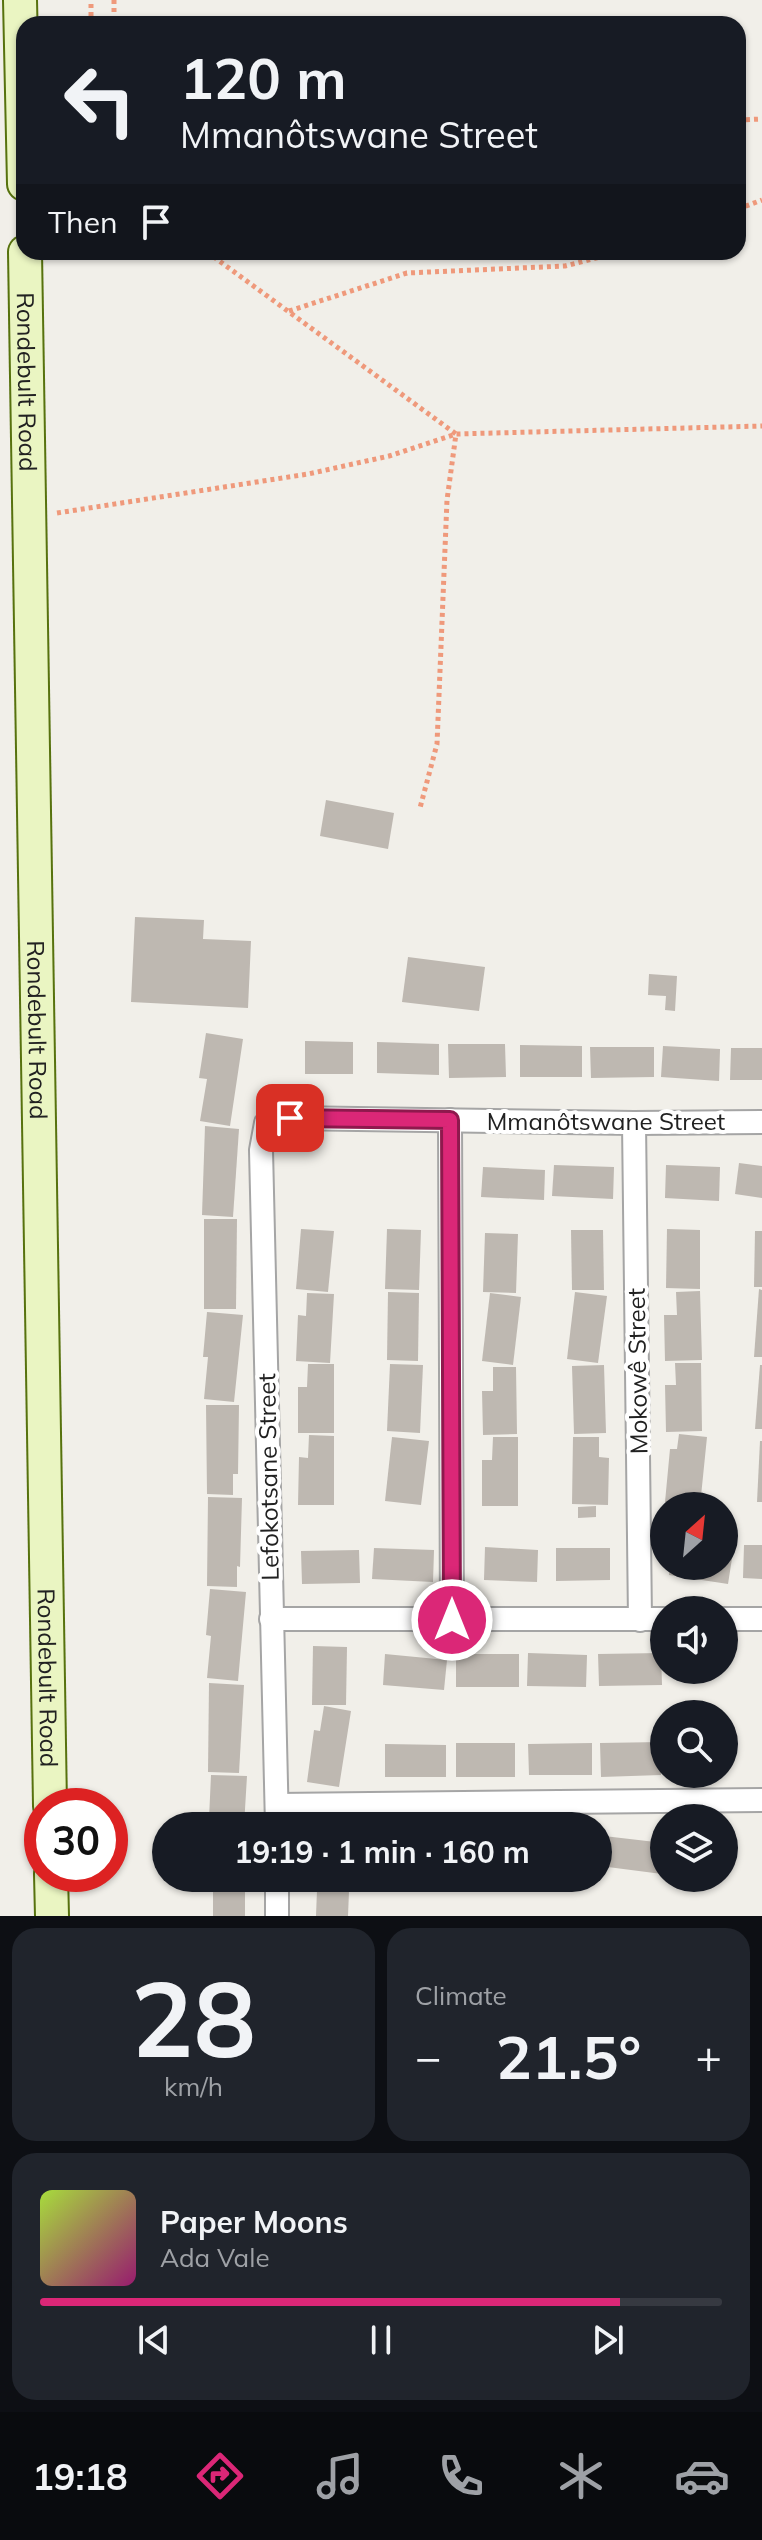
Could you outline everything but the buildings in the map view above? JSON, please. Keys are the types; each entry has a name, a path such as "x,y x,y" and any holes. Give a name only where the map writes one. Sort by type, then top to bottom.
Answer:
{"main road":[{"name":"Rondebult Road","path":"25,260 50,1788"},
{"path":"51,1892 52,1916"}],"street":[{"name":"Mmanôtswane Street","path":"263,1129 271,1120 290,1118 762,1122"},
{"path":"450,1120 452,1620"},
{"name":"Mokowê Street","path":"634,1123 640,1620"},
{"name":"Lefokotsane Street","path":"263,1129 261,1150 277,1812"},
{"path":"271,1619 650,1620"},
{"path":"738,1619 762,1619"},
{"path":"398,1812 762,1800"},
{"path":"277,1892 277,1916"}],"path":[{"path":"218,260 456,434"},
{"path":"288,311 407,273 565,266 589,260"},
{"path":"29,517 308,474 389,456 456,434 762,426"},
{"path":"420,808 437,744 447,500 456,434"}],"route":[{"path":"290,1118 450,1120 452,1620"}]}
